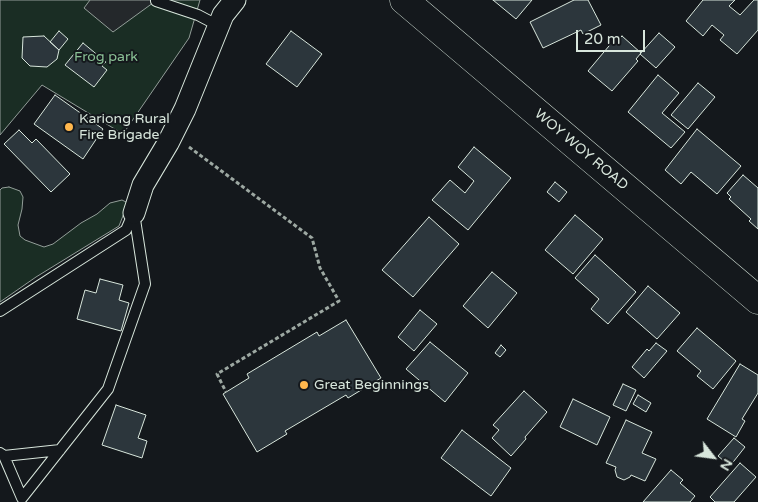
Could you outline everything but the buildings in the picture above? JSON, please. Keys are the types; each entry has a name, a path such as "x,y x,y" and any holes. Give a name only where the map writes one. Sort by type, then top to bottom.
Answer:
{"main road":[{"name":"WOY WOY ROAD","path":"404,0 758,300"}],"street":[{"path":"134,214 142,185 168,143 185,108 224,10"}],"lane":[{"path":"156,1 198,15 224,10"},
{"path":"0,311 126,230 134,214"},
{"path":"60,450 2,455 22,498 60,450 108,389 145,284 134,214"}],"path":[{"path":"188,146 312,238 320,268 339,301 217,374 226,392"}],"green space":[{"name":"Frog park","path":"0,0 200,0 189,38 123,134 42,85 0,135"},
{"path":"9,187 20,191 23,197 18,225 20,236 25,240 44,247 53,244 110,203 122,200 128,203 119,226 36,277 0,302 0,190"}],"shaded area":[{"path":"90,0 157,0 113,32 84,8"}],"place":[{"name":"Kariong Rural Fire Brigade","path":"69,127"},
{"name":"Great Beginnings","path":"304,385"}]}
